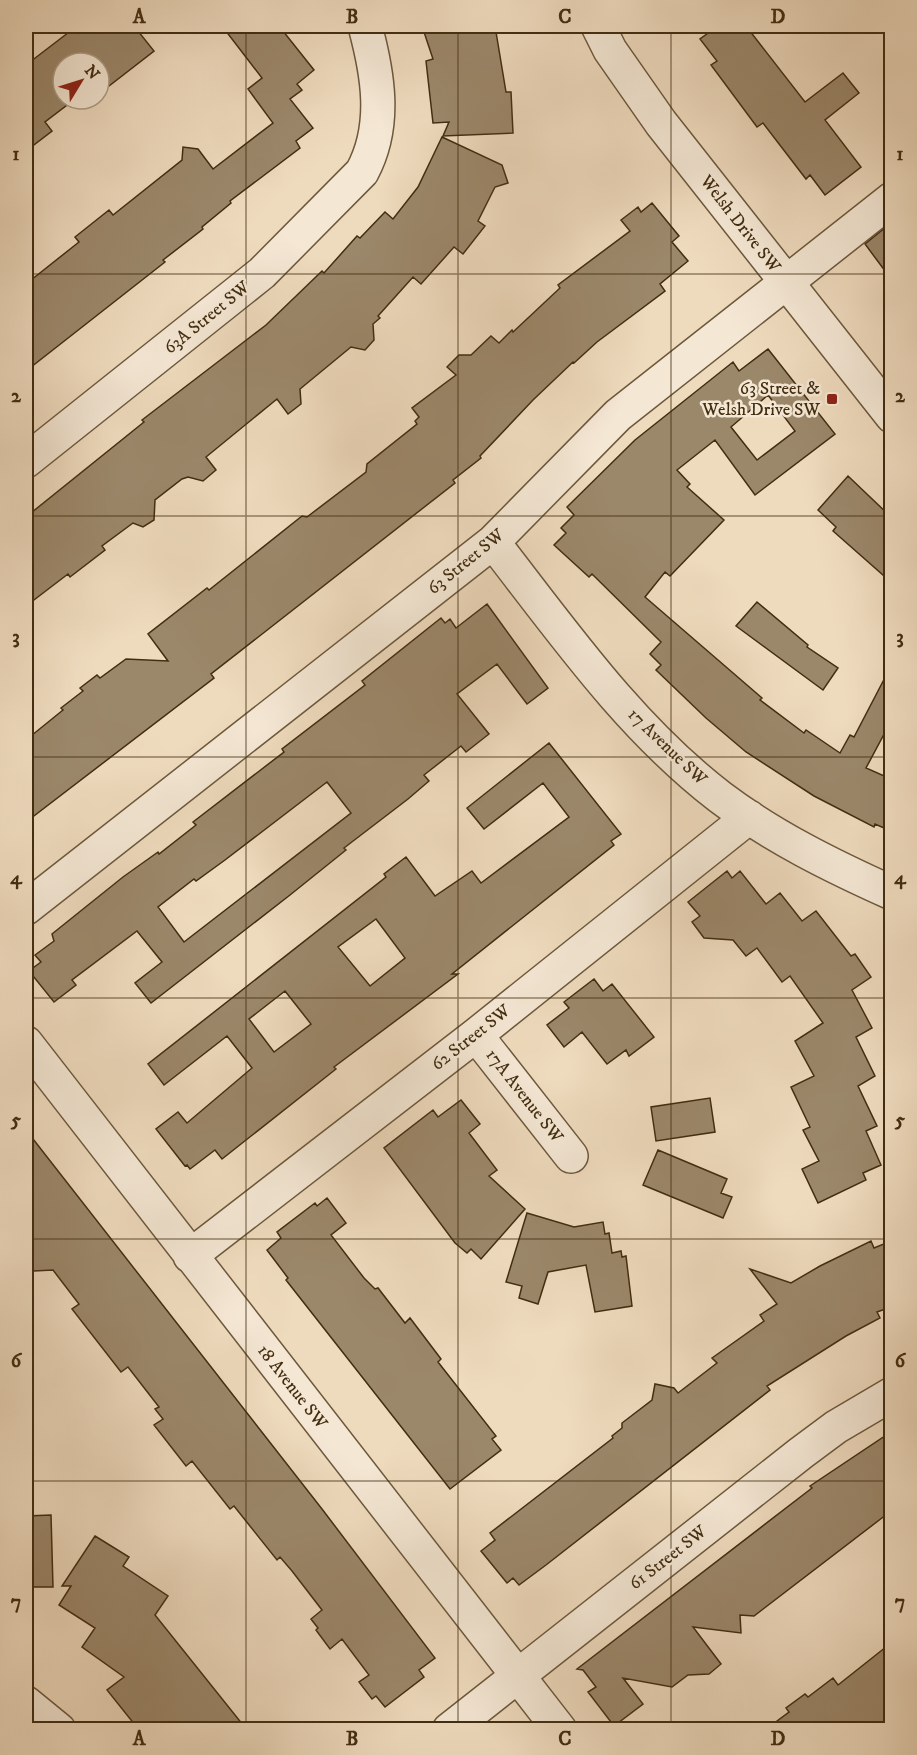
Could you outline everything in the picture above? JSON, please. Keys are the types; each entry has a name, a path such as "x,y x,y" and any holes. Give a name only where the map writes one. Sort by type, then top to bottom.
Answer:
{"street":[{"name":"63A Street SW","path":"26,461 262,273 352,183 371,155 378,119 377,88 364,26"},
{"name":"Welsh Drive SW","path":"598,26 635,87 891,416"},
{"name":"63 Street SW","path":"26,908 493,542 618,415 891,199"},
{"name":"17 Avenue SW","path":"493,542 608,690 699,779 749,818 823,862 891,893"},
{"name":"62 Street SW","path":"190,1256 476,1035 749,818"},
{"name":"17A Avenue SW","path":"476,1035 571,1156"},
{"name":"18 Avenue SW","path":"26,1044 560,1730"},
{"name":"61 Street SW","path":"449,1730 836,1426 891,1394"},
{"path":"26,1703 59,1730"}],"building":[{"path":"77,26 134,26 154,51 111,84 111,51 51,51 51,111 59,111 45,122 52,131 26,151 26,65"},
{"path":"222,26 279,26 314,70 297,84 302,90 290,99 313,128 296,141 300,148 230,201 231,203 202,227 203,229 163,260 165,262 26,371 26,284 79,242 75,237 109,210 113,215 182,160 183,147 198,149 213,169 273,123 248,89 262,78"},
{"path":"422,26 495,26 506,92 511,92 513,133 443,136 449,122 433,123 426,61 433,59"},
{"path":"718,26 746,26 805,102 843,73 859,93 825,120 861,167 825,195 810,175 806,179 763,123 757,127 711,65 717,61 700,39"},
{"path":"442,137 502,165 508,183 495,187 478,221 485,226 463,254 454,247 421,284 413,277 373,324 374,340 365,350 351,347 300,389 301,404 288,414 277,399 206,457 216,470 203,481 188,477 182,479 155,500 154,520 143,527 133,523 102,546 105,550 70,577 68,574 26,606 26,517 144,422 142,420 266,325 322,271 324,273 357,236 360,238 385,212 393,219 418,187"},
{"path":"652,203 679,236 672,242 688,261 660,284 665,291 573,362 533,400 480,456 481,458 453,480 455,483 211,674 214,678 26,822 26,740 63,710 61,708 83,691 80,688 97,675 100,678 126,659 168,661 148,634 207,588 209,590 302,516 307,517 366,472 367,464 417,424 415,421 419,417 412,408 456,375 447,367 459,355 471,355 491,336 499,343 512,330 513,332 560,288 558,285 630,231 621,220 638,207 641,212"},
{"path":"891,223 891,279 865,244"},
{"path":"768,349 835,434 755,495 715,440 677,470 690,484 687,487 724,520 670,576 665,572 645,597 762,698 760,700 804,733 806,730 840,753 850,735 854,737 891,666 891,721 866,768 891,779 891,812 884,828 875,824 874,827 814,796 746,752 706,718 656,670 661,665 650,654 661,642 592,574 589,577 554,545 566,533 561,528 574,515 567,507 635,440 733,362 739,371","holes":["768,395 795,431 757,460 731,427"]},
{"path":"848,476 891,517 891,582 833,531 836,527 818,510"},
{"path":"757,602 808,645 807,647 838,668 823,690 736,626"},
{"path":"487,604 548,688 527,704 497,664 457,694 489,734 466,752 461,746 424,775 429,781 408,799 344,848 346,850 290,895 151,1003 135,983 162,962 137,931 72,980 76,985 54,1002 29,971 41,962 35,955 54,941 52,934 123,877 158,852 159,854 196,825 193,822 284,752 282,749 365,685 362,681 441,618 445,623 450,619 456,628","holes":["327,782 351,813 184,942 158,907 194,879 196,881 225,860"]},
{"path":"549,743 621,834 611,841 614,845 452,974 458,974 334,1067 336,1069 222,1159 215,1150 190,1169 187,1165 185,1166 156,1129 178,1112 187,1123 252,1068 227,1036 164,1085 148,1064 386,877 384,874 406,857 435,896 472,871 481,883 569,817 543,783 484,829 467,808","holes":["376,919 405,958 370,986 338,947","285,991 311,1024 274,1052 249,1019"]},
{"path":"727,871 732,878 740,871 766,904 780,893 802,921 816,911 851,956 855,954 871,977 852,990 872,1028 856,1037 875,1076 858,1086 877,1126 866,1131 881,1165 863,1173 866,1180 818,1203 802,1169 819,1161 803,1130 810,1127 791,1087 814,1076 795,1041 823,1023 790,976 782,982 757,948 746,956 733,940 704,938 692,922 700,916 688,902"},
{"path":"594,979 603,991 612,984 654,1037 629,1056 626,1050 607,1064 582,1032 564,1047 547,1025 569,1008 564,1002"},
{"path":"710,1098 715,1132 656,1141 651,1107"},
{"path":"461,1100 480,1124 469,1133 497,1170 489,1176 525,1209 481,1259 471,1249 467,1253 455,1243 384,1148 433,1110 438,1117"},
{"path":"26,1130 322,1509 435,1658 419,1670 424,1677 385,1707 376,1696 372,1699 359,1682 369,1675 342,1639 330,1649 316,1630 318,1628 311,1619 322,1610 292,1571 280,1557 277,1560 234,1506 230,1509 192,1461 186,1466 154,1425 163,1419 155,1409 159,1407 128,1367 121,1372 72,1309 79,1304 53,1270 34,1271 26,1260"},
{"path":"658,1150 727,1179 721,1193 732,1197 723,1218 643,1185"},
{"path":"327,1198 346,1223 331,1235 364,1278 375,1289 378,1288 405,1323 410,1318 441,1359 438,1362 496,1436 492,1439 501,1450 450,1489 286,1280 288,1278 267,1250 281,1238 277,1232 315,1203 317,1206"},
{"path":"527,1213 574,1227 603,1222 605,1234 609,1233 612,1253 621,1251 622,1257 626,1256 632,1306 595,1312 586,1265 548,1272 538,1304 519,1298 522,1286 506,1282"},
{"path":"871,1241 874,1248 891,1241 891,1307 877,1312 880,1318 846,1336 767,1386 770,1390 546,1565 519,1585 513,1578 507,1583 481,1551 495,1540 490,1533 613,1438 612,1436 622,1428 622,1423 652,1400 655,1384 674,1388 678,1393 717,1363 712,1358 764,1321 760,1315 777,1304 750,1269 791,1283"},
{"path":"891,1432 891,1511 754,1616 740,1615 741,1633 693,1627 721,1664 709,1674 688,1675 672,1687 623,1678 643,1704 614,1726 588,1692 596,1687 583,1670 577,1669 812,1488 810,1486"},
{"path":"51,1515 53,1587 26,1587 26,1516"},
{"path":"95,1536 129,1557 123,1566 168,1596 155,1615 247,1730 139,1730 107,1690 124,1677 82,1647 95,1628 59,1605 71,1586 62,1586"},
{"path":"891,1643 891,1730 765,1730 789,1712 786,1708 805,1694 808,1697 833,1678 838,1685"}],"place":[{"name":"63 Street & Welsh Drive SW","path":"832,399"}]}
